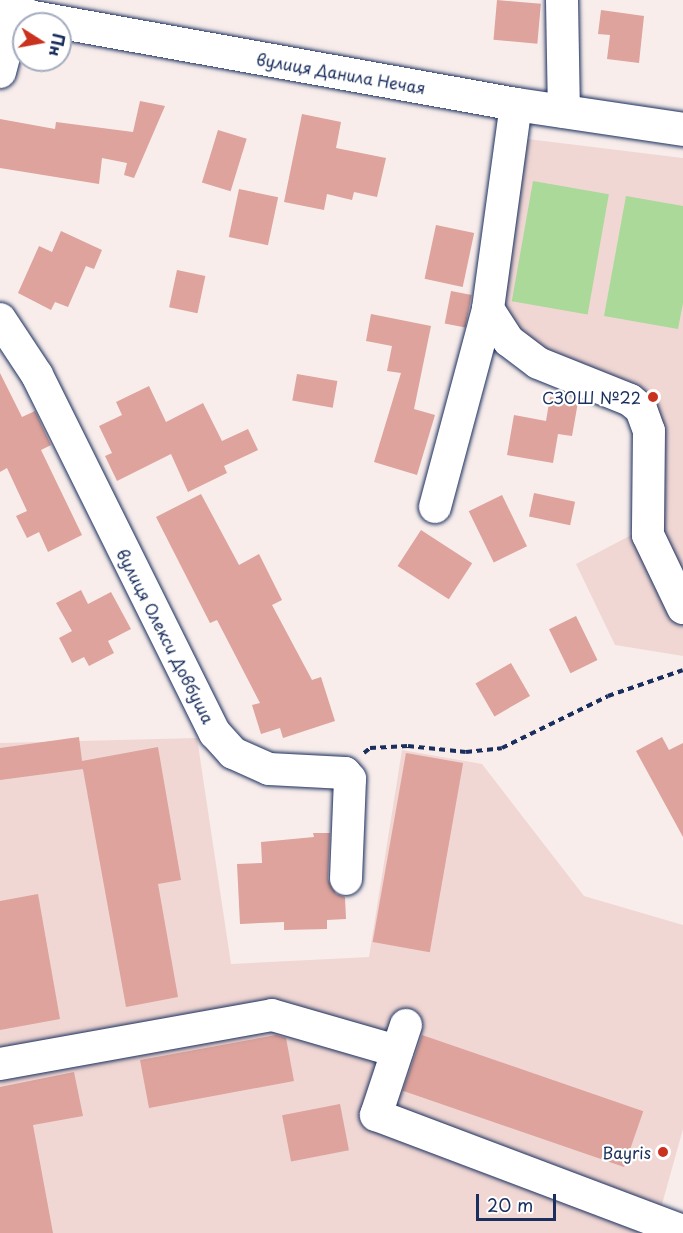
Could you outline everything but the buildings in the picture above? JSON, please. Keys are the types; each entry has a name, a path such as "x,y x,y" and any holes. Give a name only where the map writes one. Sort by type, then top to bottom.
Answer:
{"main road":[{"name":"вулиця Данила Нечая","path":"12,8 516,104 683,129"}],"street":[{"path":"562,0 564,112"},
{"path":"0,72 12,8"},
{"path":"435,507 488,309 516,104"},
{"path":"488,309 509,341 538,363 630,400 641,409 649,431 648,535 683,608"},
{"name":"вулиця Олекси Довбуша","path":"0,319 37,375 215,733 233,753 269,769 345,773"},
{"path":"345,773 350,779 346,879"},
{"path":"0,1064 272,1015 402,1038 376,1115 683,1230"}],"path":[{"path":"345,773 370,748 408,746 466,752 502,748 608,696 683,670"}],"shaded area":[{"name":"СЗОШ №22","path":"511,137 683,158 683,656 615,645 576,564 637,532 649,431 498,326"},
{"path":"197,738 231,964 369,957 402,750 482,764 584,896 683,925 683,1129 654,1233 0,1233 0,743"}],"green space":[{"path":"533,181 609,194 588,315 512,301"},
{"path":"626,196 683,206 683,303 678,329 604,316"}],"place":[{"name":"СЗОШ №22","path":"653,397"},
{"name":"Bayris","path":"663,1152"}]}
